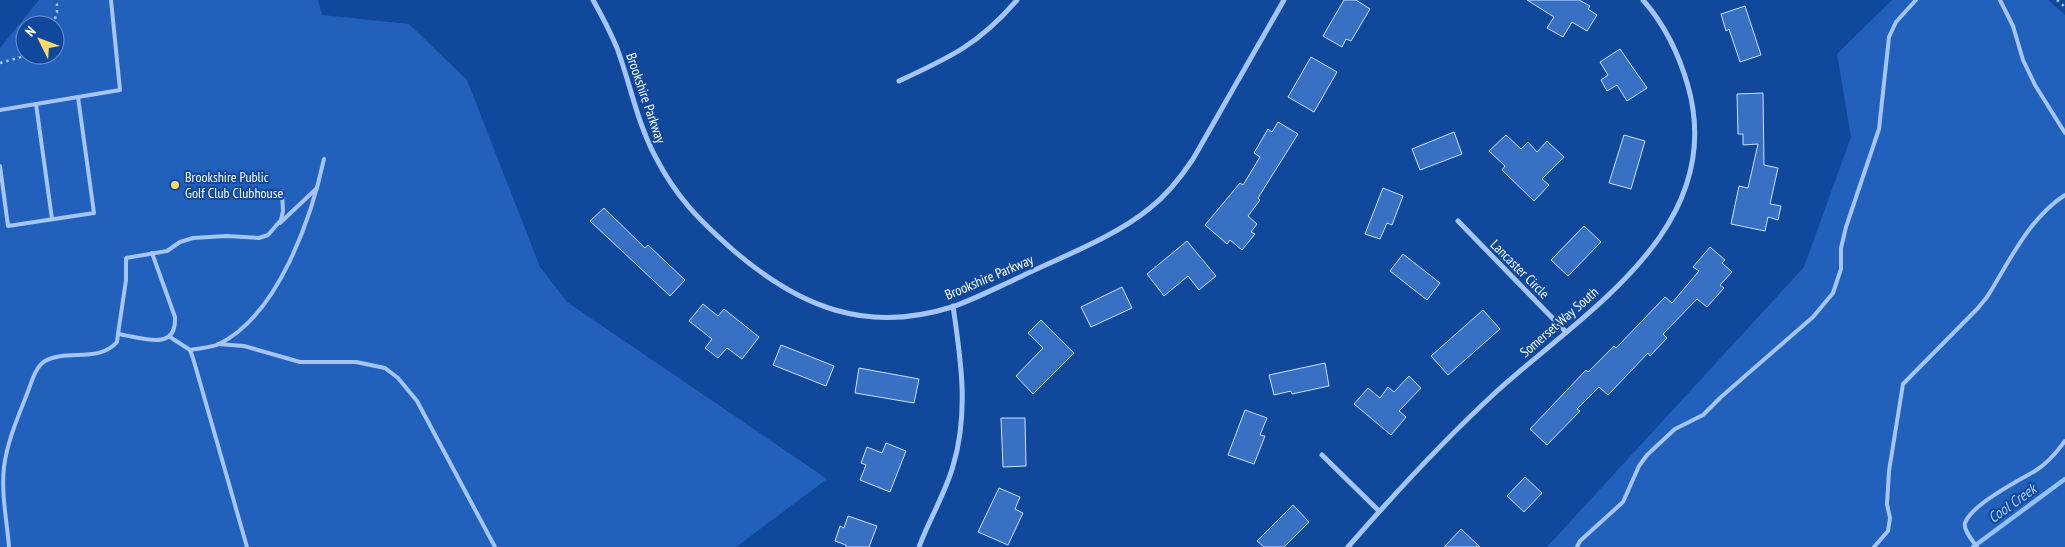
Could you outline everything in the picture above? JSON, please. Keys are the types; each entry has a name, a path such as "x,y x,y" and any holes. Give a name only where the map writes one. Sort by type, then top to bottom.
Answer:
{"street":[{"name":"Brookshire Parkway","path":"594,0 617,48 653,153 678,196 694,214 749,264 768,278 806,300 843,313 897,317 953,306 1002,285 1113,232 1150,209 1178,180 1193,159 1284,0"},
{"path":"899,81 964,49 997,23 1017,0"},
{"name":"Somerset Way South","path":"1348,547 1426,461 1492,396 1628,276 1650,252 1670,222 1679,204 1690,171 1694,128 1692,101 1684,70 1667,34 1657,17 1643,0"},
{"name":"Lancaster Circle","path":"1458,221 1566,332"},
{"path":"919,547 947,483 960,433 963,390 953,306"},
{"path":"1322,455 1379,511"}],"lane":[{"path":"0,110 120,90 111,0"},
{"path":"1577,547 1580,541 1623,502 1639,466 1647,455 1675,429 1711,409 1722,397 1813,317 1833,293 1841,270 1841,248 1846,227 1879,129 1889,38 1896,22 1916,0"},
{"path":"2000,0 2013,26 2023,60 2035,85 2065,132"},
{"path":"0,166 8,226 94,213 78,97"},
{"path":"36,104 52,219"},
{"path":"218,344 234,334 266,302 292,255 318,187 324,159"},
{"path":"9,547 4,493 4,466 11,439 34,377 40,366 48,360 94,354 106,350 117,342 126,280 126,258 167,251 180,242 193,238 226,236 258,238 268,235 318,187"},
{"path":"277,226 284,211 282,191"},
{"path":"1874,547 1888,532 1890,518 1887,504 1889,471 1903,384 1978,308 2036,221 2052,204 2065,195"},
{"path":"118,334 164,340 170,337 176,328 175,317 152,253"},
{"path":"170,337 190,350 202,386 212,429 247,547"},
{"path":"190,350 218,344 244,346 300,362 356,362 385,368 398,378 417,401 495,547"},
{"path":"1977,547 1965,527 1971,515 1999,491 2036,470 2057,452 2065,441"}],"path":[{"path":"56,15 57,0"},
{"path":"2057,0 2065,7"},
{"path":"0,63 15,59"}],"shaded area":[{"path":"39,0 318,0 322,15 409,24 467,80 540,267 567,302 827,479 736,547 0,547 0,48 15,30 15,65 65,65 65,15 27,15"},
{"path":"1892,0 2048,0 2065,15 2065,547 1547,547 1804,267 1851,137 1837,54"}],"building":[{"path":"1344,0 1356,0 1370,9 1351,41 1346,39 1342,47 1323,36"},
{"path":"1527,0 1579,0 1590,6 1588,9 1597,15 1587,31 1572,22 1563,37 1547,28 1554,17"},
{"path":"1745,6 1761,55 1740,62 1729,29 1726,31 1721,14"},
{"path":"1620,49 1647,88 1627,101 1617,85 1607,91 1601,80 1608,75 1600,62"},
{"path":"1311,57 1337,72 1314,112 1288,97"},
{"path":"1763,93 1764,165 1778,168 1770,204 1781,206 1778,220 1768,217 1765,231 1731,224 1739,186 1748,188 1758,144 1743,145 1743,134 1738,134 1737,94"},
{"path":"1278,122 1298,134 1258,198 1260,200 1248,216 1257,224 1251,232 1255,234 1242,250 1230,240 1227,244 1205,225 1240,183 1243,185 1260,157 1254,153 1268,129 1272,132"},
{"path":"1454,132 1462,154 1420,170 1412,149"},
{"path":"1506,135 1521,149 1528,142 1537,152 1547,141 1564,157 1542,179 1549,185 1534,201 1502,170 1505,166 1489,151"},
{"path":"1624,135 1645,141 1631,189 1609,183"},
{"path":"1383,188 1403,196 1392,225 1387,223 1380,239 1365,234"},
{"path":"604,208 645,248 648,245 685,280 670,296 590,221"},
{"path":"1584,226 1601,242 1568,276 1551,260"},
{"path":"1187,241 1216,276 1199,290 1188,276 1164,296 1147,274"},
{"path":"1710,247 1725,260 1722,263 1732,272 1720,285 1724,288 1707,307 1697,299 1663,334 1667,338 1650,356 1648,353 1608,395 1599,387 1577,409 1580,411 1547,445 1530,429 1586,370 1588,372 1614,346 1616,348 1665,297 1672,303 1699,271 1693,267"},
{"path":"1403,254 1440,283 1427,300 1390,271"},
{"path":"1122,287 1132,308 1091,327 1081,307"},
{"path":"703,304 718,316 724,309 759,337 742,359 727,348 718,358 705,348 712,339 689,321"},
{"path":"1483,310 1500,329 1448,375 1431,356"},
{"path":"1041,320 1074,353 1033,394 1016,376 1043,348 1028,333"},
{"path":"781,345 834,366 826,386 773,365"},
{"path":"1325,363 1329,386 1292,394 1291,391 1274,395 1269,375"},
{"path":"859,368 919,379 914,403 855,393"},
{"path":"1409,376 1421,388 1399,411 1406,417 1391,435 1354,404 1368,388 1380,398 1388,387 1394,392"},
{"path":"1245,410 1267,418 1260,435 1265,436 1254,464 1228,455"},
{"path":"1001,418 1025,418 1026,466 1003,467"},
{"path":"886,443 906,451 890,492 860,480 866,465 861,463 867,447 882,453"},
{"path":"1525,477 1542,493 1524,512 1507,496"},
{"path":"999,488 1020,497 1015,509 1023,513 1008,545 978,532"},
{"path":"1293,505 1309,522 1284,547 1264,547 1257,541"},
{"path":"848,516 877,526 869,547 846,547 846,545 835,541 840,526 844,528"},
{"path":"1461,529 1480,547 1444,547"}],"waterway":[{"name":"Cool Creek","path":"1973,547 2065,479"}],"place":[{"name":"Brookshire Public Golf Club Clubhouse","path":"175,185"}]}
